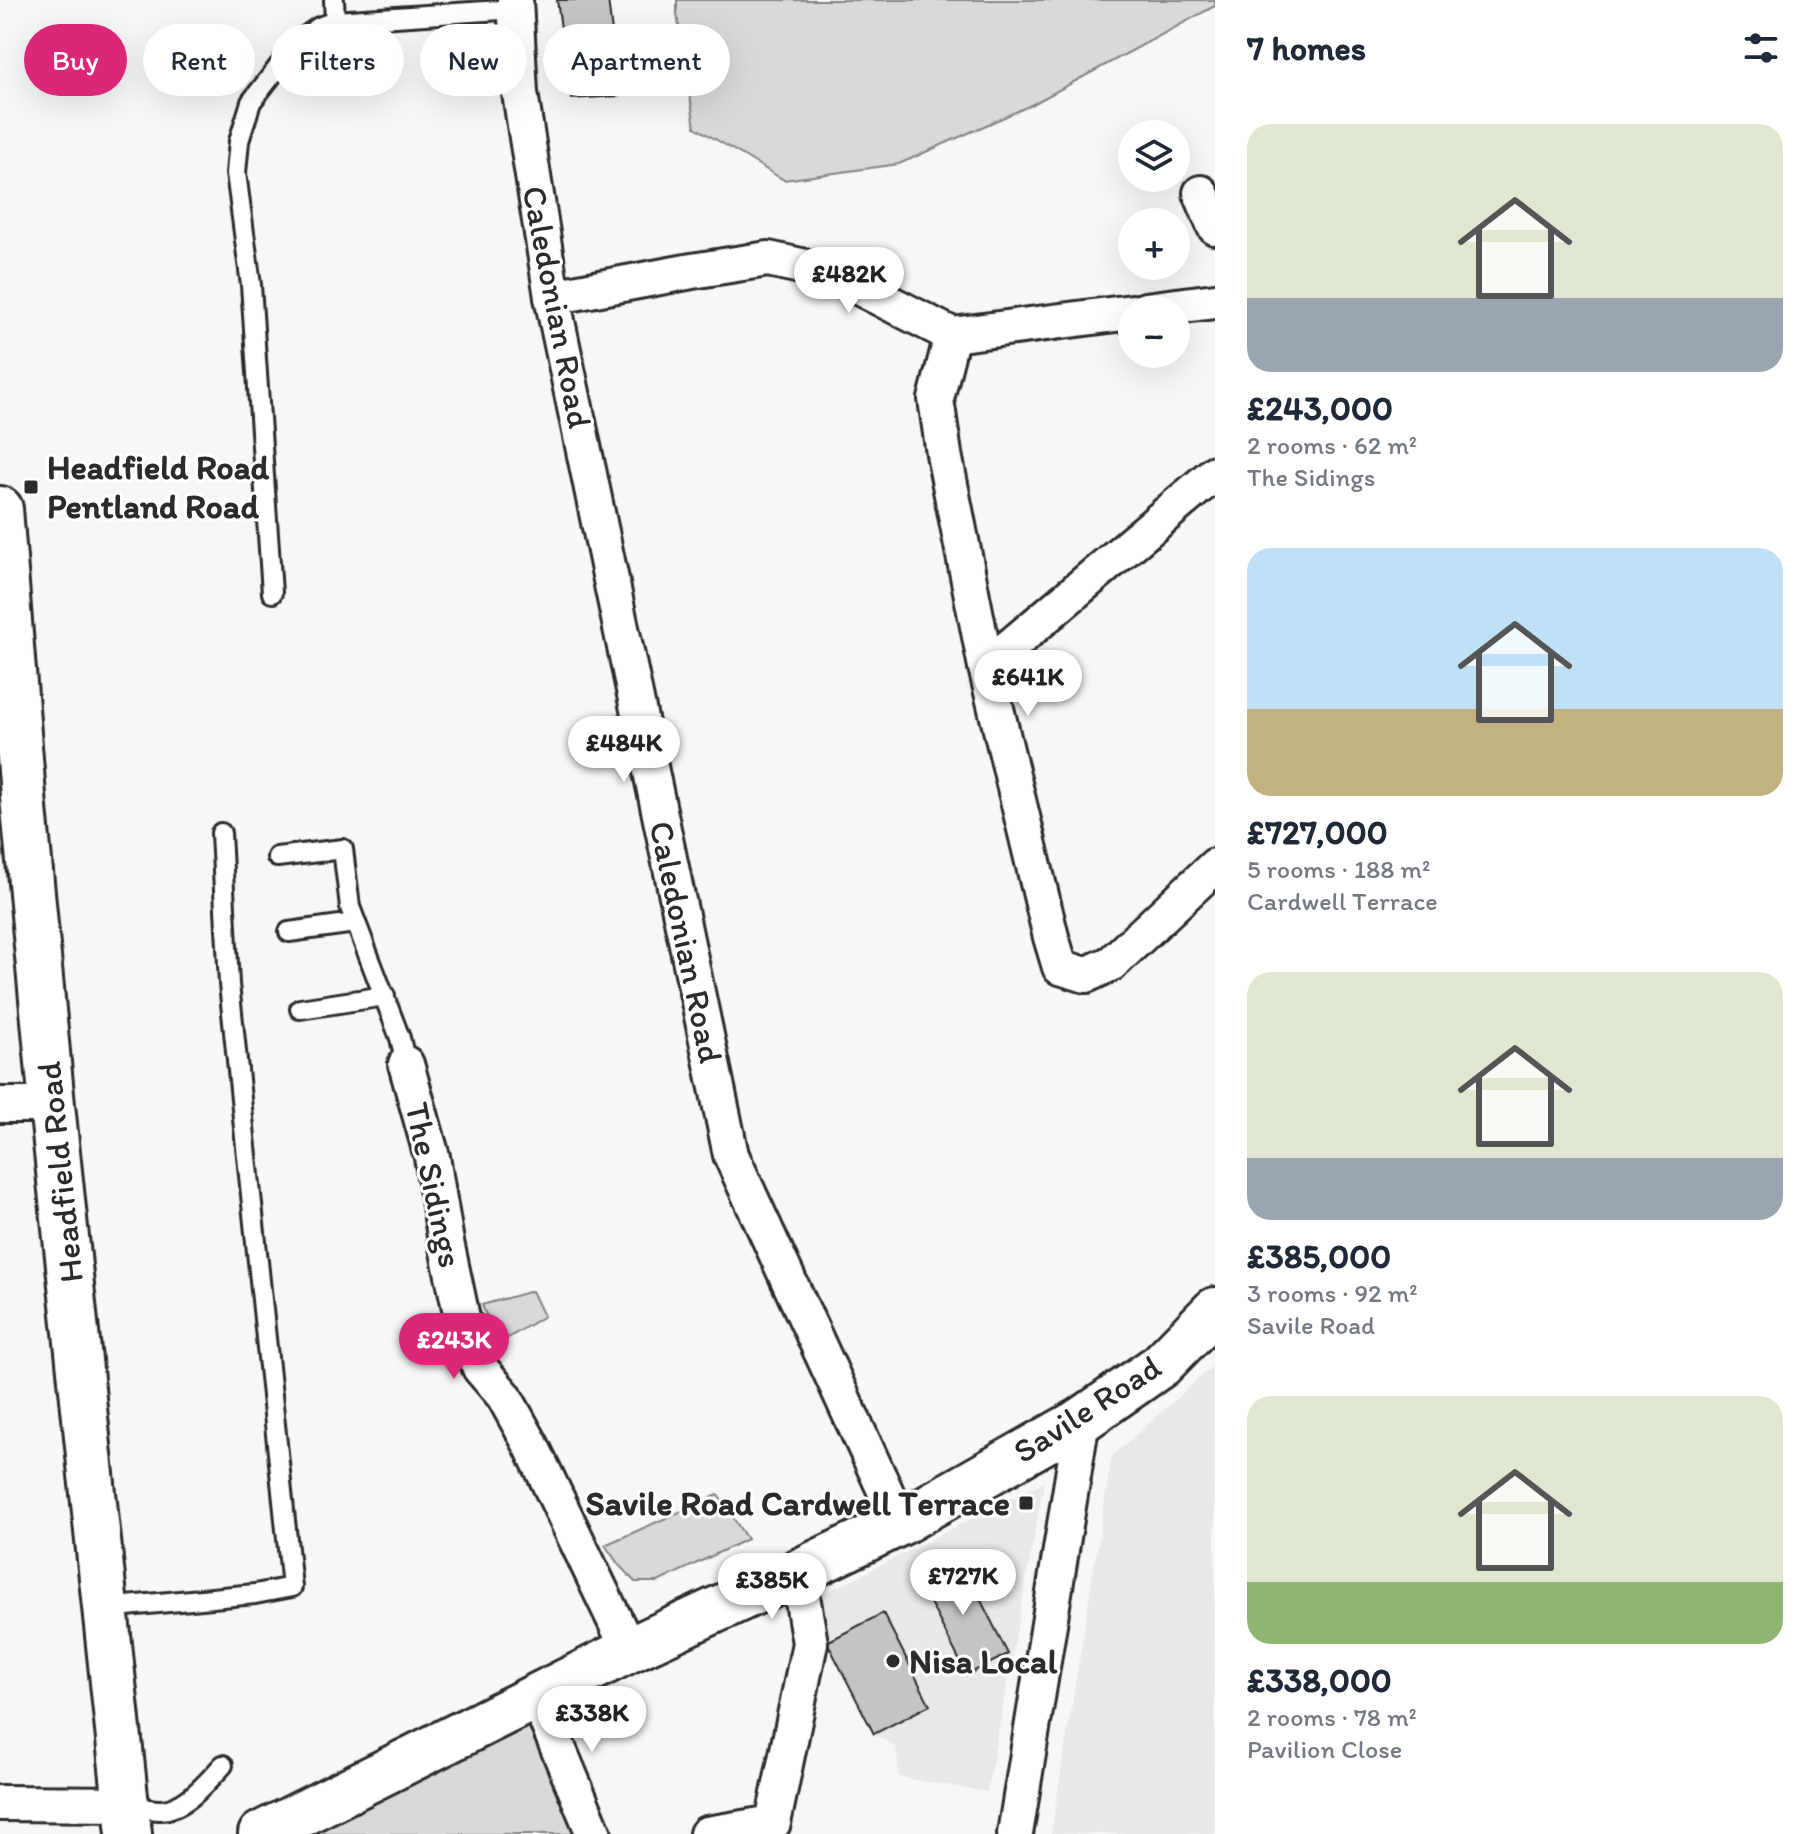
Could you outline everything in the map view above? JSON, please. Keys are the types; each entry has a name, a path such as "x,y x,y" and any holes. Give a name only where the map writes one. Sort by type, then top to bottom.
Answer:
{"street":[{"name":"Caledonian Road","path":"515,5 520,93 552,297 731,1155 900,1523"},
{"path":"1201,193 1215,227"},
{"path":"552,297 768,259 829,272 952,335 1118,314"},
{"path":"1190,304 1215,301"},
{"path":"952,335 936,399 944,454 986,667 1060,967 1086,975 1112,963 1215,866"},
{"path":"986,667 1215,473"},
{"name":"Headfield Road","path":"0,509 12,808 52,1105 128,1819"},
{"name":"The Sidings","path":"406,1064 432,1157 464,1327 480,1368 504,1396 531,1445 629,1650"},
{"path":"0,1105 52,1105"},
{"name":"Savile Road","path":"261,1834 536,1695 900,1523 1082,1420 1161,1365 1215,1310"},
{"path":"1015,1834 1082,1420"},
{"path":"707,1834 773,1823 810,1643 798,1572"},
{"path":"536,1695 594,1834"},
{"path":"0,1803 128,1819"}],"lane":[{"path":"334,0 335,21"},
{"path":"272,593 251,285 236,173 239,141 251,102 303,38 335,21 515,5"},
{"path":"105,1608 255,1594 292,1587 229,984 221,833"},
{"path":"277,857 343,849 350,907 400,1038 406,1064"},
{"path":"289,932 355,923"},
{"path":"300,1009 385,996"},
{"path":"128,1819 182,1803 223,1765"}],"shaded area":[{"path":"677,0 1215,0 1215,6 1031,105 899,164 784,180 695,127 690,96 730,96 730,24 679,24"},
{"path":"532,1291 544,1316 498,1344 482,1305"},
{"path":"1215,1364 1215,1834 1051,1834 1112,1456"},
{"path":"1044,1482 987,1792 899,1777 896,1747 874,1734 827,1642 818,1597"},
{"path":"718,1495 747,1539 658,1582 635,1582 605,1545"},
{"path":"529,1704 583,1834 290,1834"}],"building":[{"path":"557,0 608,0 611,24 560,24"},
{"path":"571,96 619,96 571,99"},
{"path":"960,1559 1008,1654 967,1675 919,1581"},
{"path":"883,1613 930,1705 874,1734 827,1642"}],"place":[{"name":"Headfield Road Pentland Road","path":"31,487"},
{"name":"Savile Road Cardwell Terrace","path":"1026,1503"},
{"name":"Nisa Local","path":"893,1661"}]}
